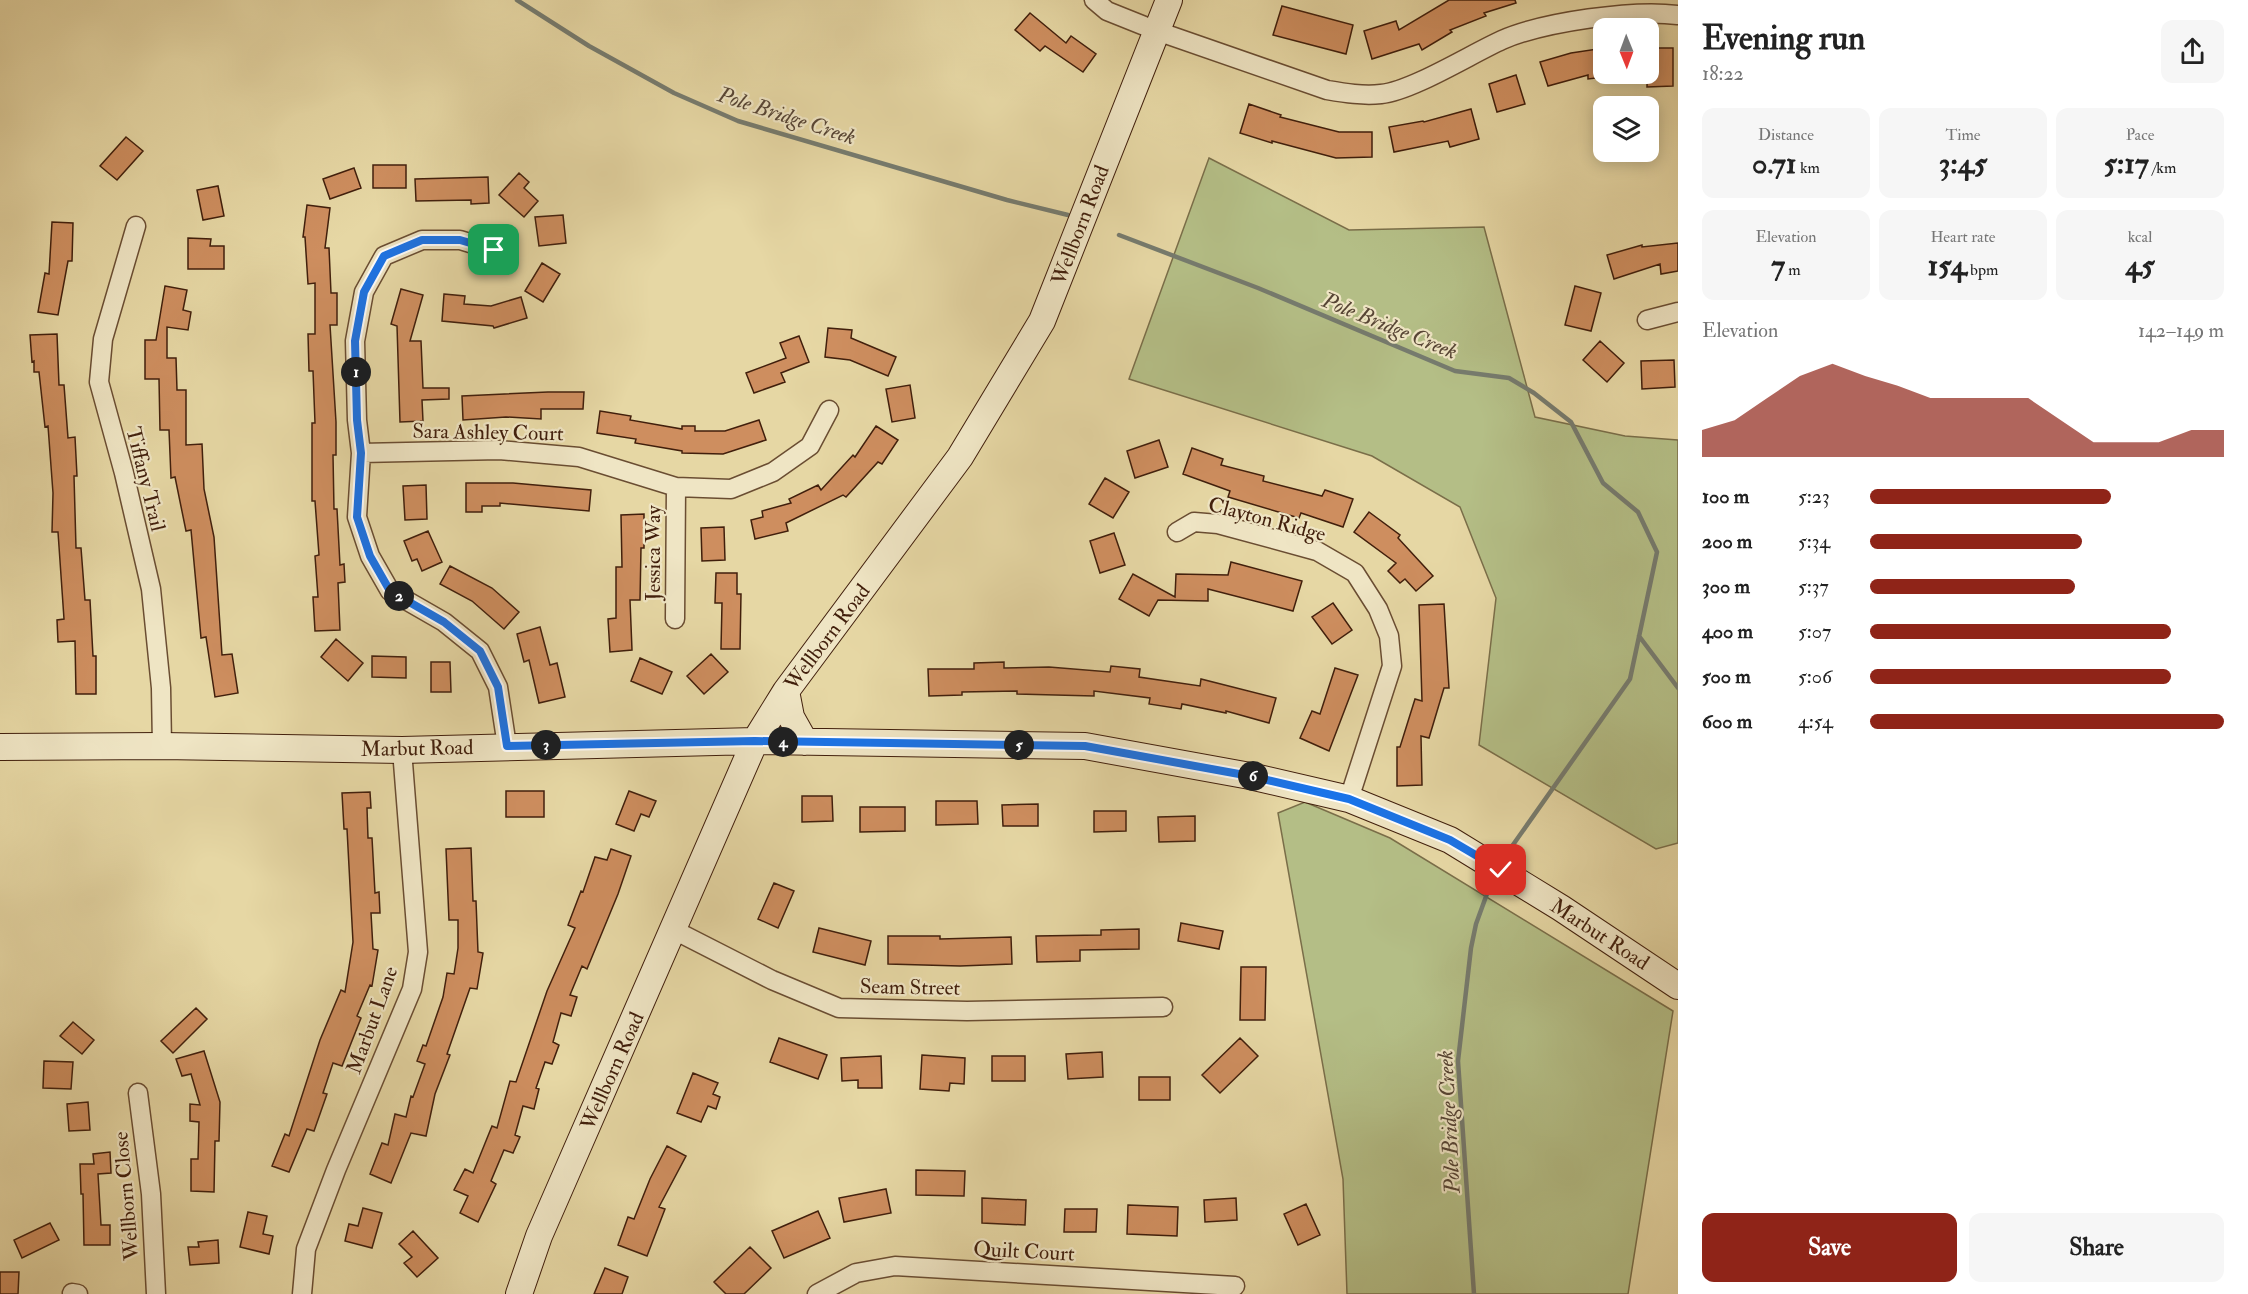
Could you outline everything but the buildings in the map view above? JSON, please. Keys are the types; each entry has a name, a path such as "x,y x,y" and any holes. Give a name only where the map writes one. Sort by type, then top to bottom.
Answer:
{"street":[{"path":"1094,0 1107,11 1157,31 1327,90 1355,95 1384,94 1417,82 1505,39 1555,25 1606,16 1678,15"},
{"name":"Wellborn Road","path":"519,1294 539,1236 755,741 786,691 960,458 1042,321 1169,0"},
{"name":"Tiffany Trail","path":"136,226 103,339 99,382 124,472 151,589 161,688 162,746"},
{"path":"494,250 460,240 444,238 422,240 384,256 364,292 355,341 357,420 361,453 357,517 370,556 390,591 444,622 480,651 498,687 507,746"},
{"path":"1647,320 1678,312"},
{"name":"Sara Ashley Court","path":"361,453 499,450 579,457 676,487 731,489 773,472 810,446 829,410"},
{"name":"Jessica Way","path":"675,619 676,487"},
{"name":"Clayton Ridge","path":"1177,532 1194,522 1218,524 1317,551 1355,573 1378,609 1389,636 1392,666 1349,799"},
{"path":"786,691 791,717 805,742"},
{"name":"Marbut Road","path":"0,747 162,746 402,750 755,741 1085,746 1250,776 1349,799 1450,840 1561,908 1678,986"},
{"name":"Marbut Lane","path":"302,1294 306,1249 336,1170 412,988 418,952 402,750"},
{"name":"Seam Street","path":"674,930 772,980 839,1008 967,1011 1163,1007"},
{"name":"Wellborn Close","path":"138,1093 151,1194 156,1294"},
{"name":"Quilt Court","path":"817,1294 856,1273 895,1266 1235,1286"}],"green space":[{"path":"1209,158 1349,230 1484,227 1535,417 1625,436 1678,440 1678,843 1656,849 1479,745 1496,598 1460,507 1372,456 1129,379"},
{"path":"1305,802 1390,838 1673,1011 1628,1294 1347,1294 1343,1179 1278,813"}],"waterway":[{"name":"Pole Bridge Creek","path":"517,0 589,46 674,93 738,121 1007,200 1068,215"},
{"name":"Pole Bridge Creek","path":"1119,235 1258,288 1455,371 1509,378 1534,393 1571,422 1603,483 1638,512 1657,552 1630,679 1503,859"},
{"path":"1639,636 1678,688"},
{"name":"Pole Bridge Creek","path":"1474,1294 1458,1061 1471,948 1476,924 1492,880"}],"route":[{"path":"494,250 460,240 444,238 422,240 384,256 364,292 358,313 355,341 357,420 361,453 357,517 370,556 390,591 444,622 480,651 498,687 507,746 755,741 1085,746 1250,776 1349,799 1450,840 1501,870"}]}
